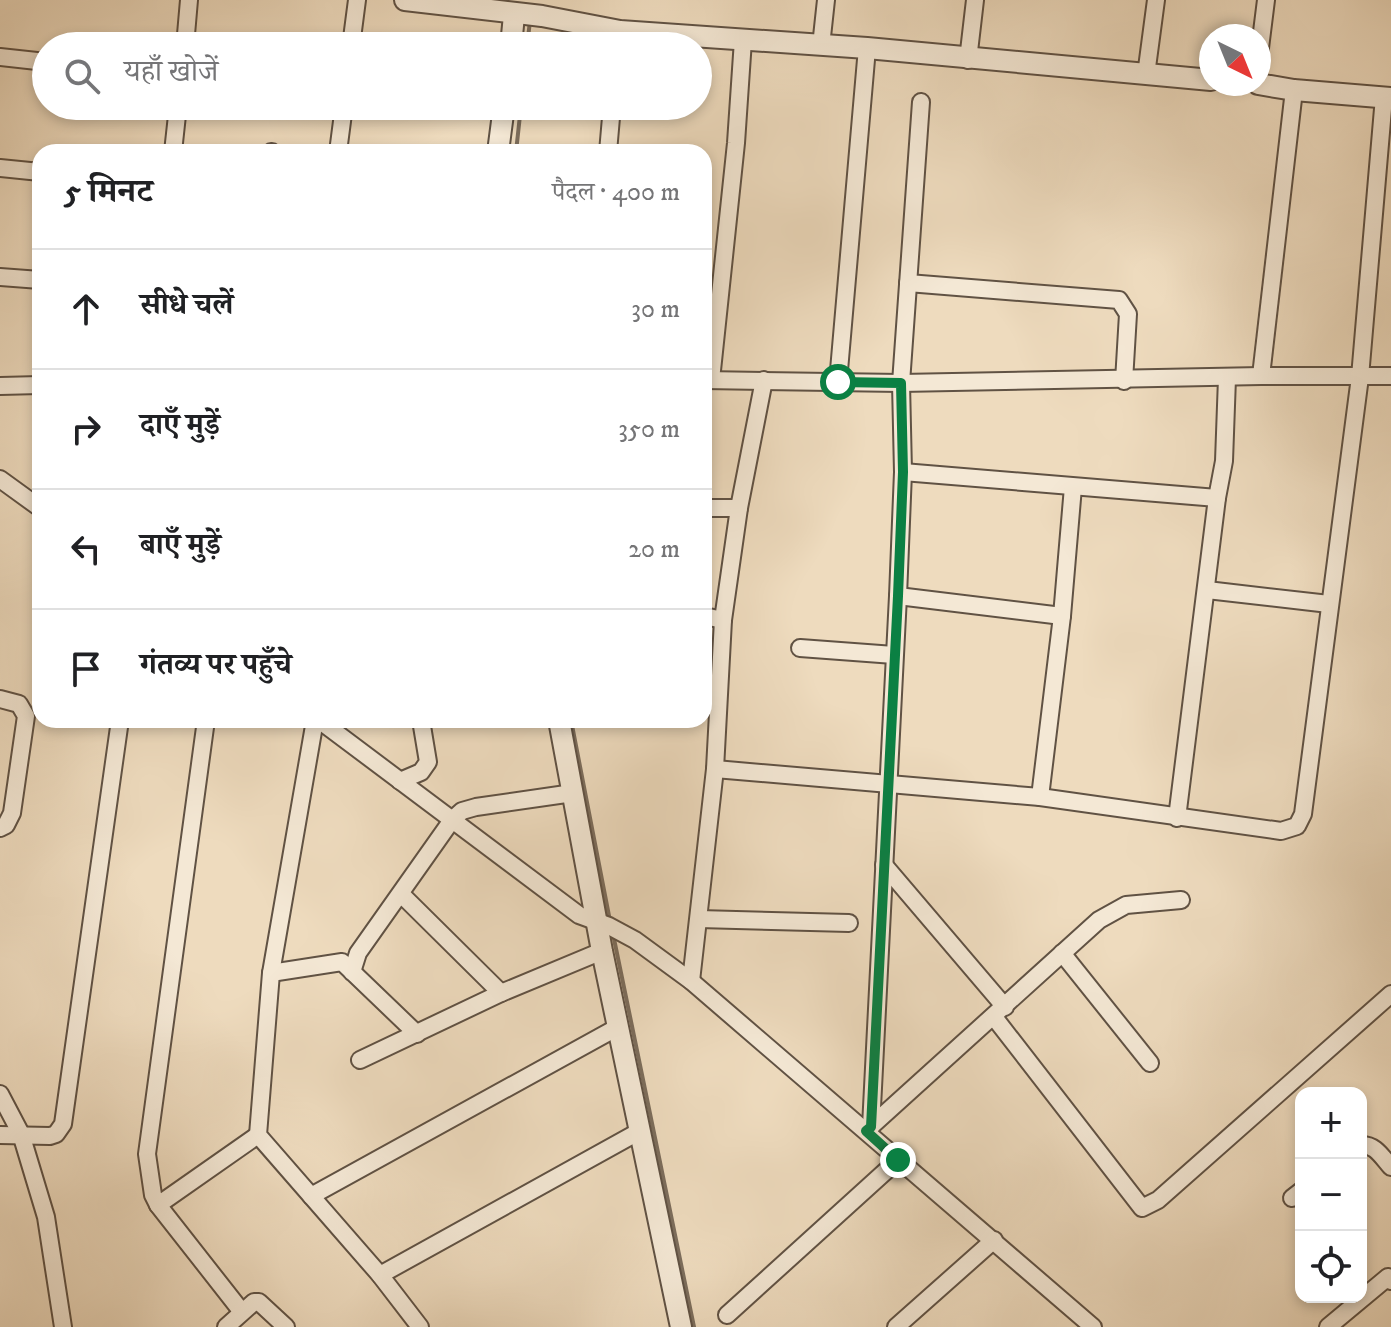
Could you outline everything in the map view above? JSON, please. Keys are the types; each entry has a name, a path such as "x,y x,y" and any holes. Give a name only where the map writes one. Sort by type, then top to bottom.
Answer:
{"street":[{"path":"186,32 189,0"},
{"path":"353,32 357,0"},
{"path":"405,0 524,12 594,32"},
{"path":"821,46 826,0"},
{"path":"968,60 975,0"},
{"path":"1146,75 1156,0"},
{"path":"1263,24 1266,0"},
{"path":"516,32 524,12"},
{"path":"712,40 867,48 968,60 1199,79"},
{"path":"712,339 736,143 743,40"},
{"path":"838,382 867,48"},
{"path":"0,57 32,60"},
{"path":"715,769 1040,797 1281,831 1294,829 1301,822 1360,377 1388,97 1271,86"},
{"path":"1261,376 1294,90"},
{"path":"868,1129 898,596 903,472 901,383 921,102"},
{"path":"174,144 176,120"},
{"path":"339,144 342,120"},
{"path":"499,144 502,120"},
{"path":"609,144 611,120"},
{"path":"0,168 32,171"},
{"path":"0,277 32,279"},
{"path":"908,283 1119,300 1128,314 1124,381"},
{"path":"712,380 901,383 1391,376"},
{"path":"1177,818 1224,461 1227,378"},
{"path":"691,981 715,769 723,620 739,508 764,380"},
{"path":"0,386 32,384"},
{"path":"903,472 1217,498"},
{"path":"0,479 32,501"},
{"path":"1040,797 1062,616 1073,487"},
{"path":"712,508 739,508"},
{"path":"1207,590 1329,604"},
{"path":"898,596 1062,616"},
{"path":"712,618 723,620"},
{"path":"800,648 894,655"},
{"path":"0,699 19,704 26,716 12,813 6,825 0,828"},
{"path":"0,1135 50,1136 56,1134 63,1124 119,728"},
{"path":"205,728 147,1154 153,1195 158,1205 242,1312"},
{"path":"316,728 271,973 258,1135 380,1275 420,1327"},
{"path":"328,728 579,915 635,940 691,981 868,1129 898,1160 1093,1327"},
{"path":"400,781 421,772 428,762 422,728"},
{"path":"561,728 603,924 602,951 681,1327"},
{"path":"352,972 358,953 452,820 462,811 573,793"},
{"path":"884,865 1000,1012 1142,1208 1158,1200 1391,994"},
{"path":"401,894 501,993"},
{"path":"868,1129 1113,910 1126,905 1181,900"},
{"path":"699,919 849,923"},
{"path":"360,1060 501,993 602,951"},
{"path":"1062,953 1150,1063"},
{"path":"271,973 342,962 417,1034"},
{"path":"311,1196 618,1027"},
{"path":"0,1094 21,1134 46,1217 63,1327"},
{"path":"380,1275 640,1131"},
{"path":"158,1205 258,1135"},
{"path":"1367,1147 1375,1149 1391,1167"},
{"path":"727,1315 898,1160"},
{"path":"896,1327 994,1240"},
{"path":"1328,1327 1390,1277"},
{"path":"226,1327 254,1302 259,1302 286,1327"}],"waterway":[{"path":"529,32 530,21"},
{"path":"517,144 519,120"},
{"path":"573,728 610,921"},
{"path":"613,934 694,1327"}],"route":[{"path":"838,382 901,383 903,472 898,596 871,1127 866,1131 898,1160"}]}
